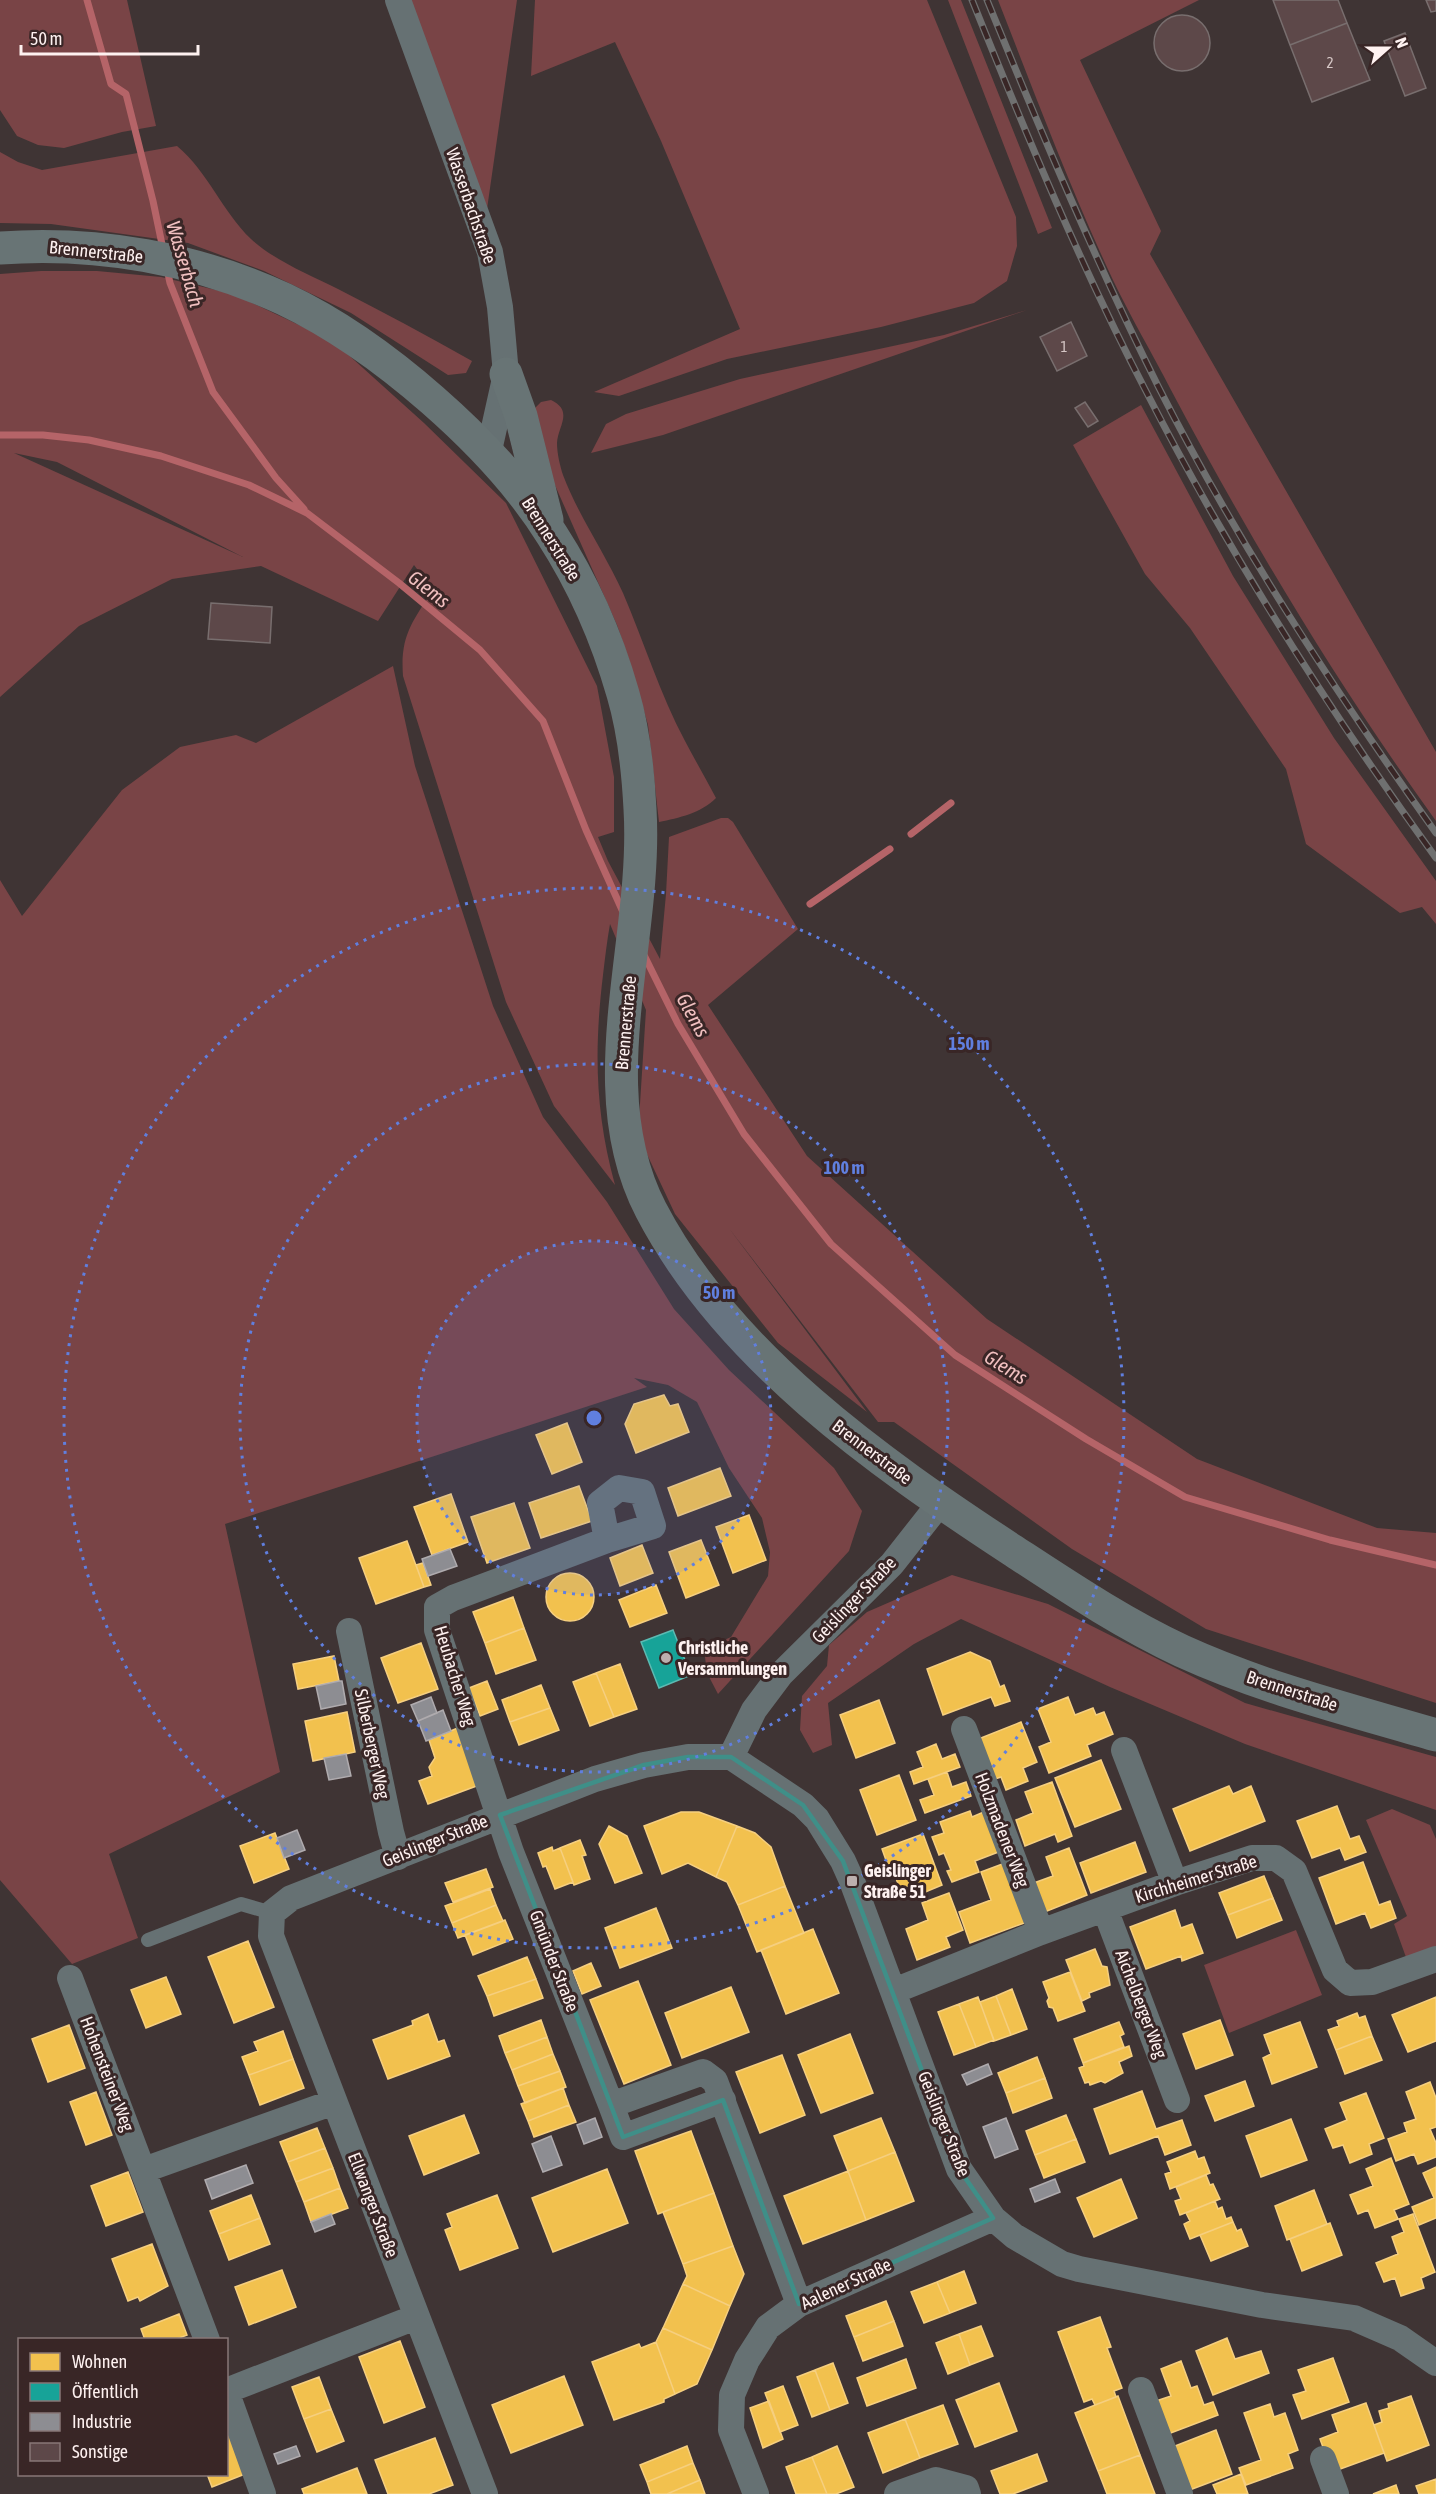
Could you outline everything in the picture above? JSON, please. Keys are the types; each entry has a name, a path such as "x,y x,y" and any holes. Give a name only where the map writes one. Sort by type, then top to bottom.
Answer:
{"main road":[{"name":"Brennerstraße","path":"0,248 46,246 137,254 193,266 248,284 286,300 336,328 398,372 443,410 518,488 550,530 574,572 599,624 624,694 634,742 640,813 639,892 622,1045 620,1092 623,1123 631,1160 648,1205 672,1247 735,1326 819,1412 940,1503 1116,1616 1183,1651 1253,1679 1436,1735"},
{"path":"506,374 532,456 550,530"}],"street":[{"name":"Wasserbachstraße","path":"398,0 490,252 500,307 506,374 488,455"},
{"name":"Geislinger Straße","path":"731,1757 754,1710 781,1674 892,1564 940,1503"},
{"name":"Heubacher Weg","path":"500,1815 437,1630 437,1607 453,1598 607,1540"},
{"name":"Silberberger Weg","path":"349,1631 398,1857"},
{"name":"Holzmadener Weg","path":"964,1729 1041,1932"},
{"path":"1124,1750 1175,1882"},
{"name":"Geislinger Straße","path":"272,1913 291,1898 595,1779 644,1765 688,1757 731,1757 803,1805 817,1819 843,1861 894,1991 959,2169 993,2218 1014,2236 1062,2264 1262,2305 1354,2318 1400,2338 1436,2363"},
{"name":"Gmünder Straße","path":"500,1815 511,1852 611,2105 703,2072 715,2081 799,2304"},
{"name":"Kirchheimer Straße","path":"894,1991 1041,1932 1175,1882 1252,1858 1276,1858 1294,1871 1335,1970 1350,1983 1372,1982 1436,1959"},
{"name":"Aichelberger Weg","path":"1106,1909 1177,2100"},
{"name":"Ellwanger Straße","path":"272,1913 271,1936 485,2494"},
{"name":"Hohensteiner Weg","path":"70,1978 206,2338"},
{"path":"144,2170 334,2102"},
{"name":"Aalener Straße","path":"756,2494 731,2430 732,2395 747,2360 768,2327 799,2304 993,2218"},
{"path":"228,2390 416,2317"},
{"path":"1141,2390 1180,2494"},
{"path":"228,2397 263,2494"},
{"path":"1323,2459 1336,2494"},
{"path":"897,2494 936,2480 966,2488 969,2494"}],"lane":[{"path":"148,1940 241,1904 272,1913"}],"highlighted area":[{"path":"688,1757 731,1757 803,1805 843,1861 959,2169 993,2218 799,2304 723,2100 623,2137 500,1815 644,1765"}],"shaded area":[{"path":"0,0 127,0 156,126 122,132 64,148 38,145 17,136 0,110"},
{"path":"407,0 517,0 486,216"},
{"path":"535,0 927,0 1016,217 1017,246 1007,281 974,303 881,327 727,359 619,396 594,392 740,329 661,141 615,42 531,76"},
{"path":"948,0 961,0 1052,228 1038,234"},
{"path":"998,0 1199,0 1080,60 1161,231 1150,254 1436,752 1436,821 1329,664 1263,556 1201,446 1112,278 1053,140"},
{"path":"177,146 198,168 241,228 260,247 293,267 372,306 472,361 466,373 448,375 351,313 264,271 188,243 51,224 0,223 0,152 18,162 42,170"},
{"path":"97,271 161,277 233,294 333,341 424,423 506,503 597,686 614,777 614,832 598,837 608,861 660,959 669,837 721,818 728,818 733,822 798,929 708,1005 807,1156 987,1319 1197,1459 1377,1528 1436,1533 1436,1703 1206,1629 1072,1549 894,1422 878,1422 728,1227 867,1412 778,1343 675,1214 638,1135 646,1010 610,924 598,1029 598,1081 603,1132 615,1185 554,1106 506,1002 403,676 403,650 409,630 433,590 414,565 378,621 261,566 172,579 79,626 0,697 0,274","holes":["14,453 57,462 243,557"]},
{"path":"1027,310 663,435 591,453 606,424 626,414 740,379 944,335"},
{"path":"551,400 558,404 563,414 557,443 563,475 623,593 676,723 716,798 704,808 682,817 659,822 648,725 629,660 617,625 550,474 532,411 541,402"},
{"path":"1141,405 1233,576 1334,738 1436,881 1436,924 1422,907 1400,913 1306,844 1286,769 1190,628 1145,574 1073,445"},
{"path":"393,666 415,766 493,1006 543,1117 607,1202 674,1309 729,1370 834,1468 862,1511 849,1551 718,1694 707,1673 704,1649 731,1637 768,1576 770,1552 762,1518 729,1468 697,1402 668,1385 634,1378 647,1387 225,1524 280,1772 109,1854 138,1938 72,1964 0,1880 0,880 22,916 122,790 180,747 236,735 256,743"},
{"path":"952,1575 1048,1604 1245,1703 1436,1757 1436,1810 1245,1744 1110,1687 961,1619 914,1644 828,1703 832,1745 813,1753 800,1730 802,1696 827,1666 829,1645 867,1612"},
{"path":"1392,1809 1430,1825 1436,1839 1436,1949 1407,1960 1394,1924 1407,1916 1366,1820"},
{"path":"1296,1930 1322,1995 1229,2033 1204,1965"}],"building: Wohnen":[{"path":"664,1395 670,1406 678,1404 689,1432 636,1453 625,1424 634,1404"},
{"path":"567,1423 582,1462 552,1474 536,1435"},
{"path":"720,1468 731,1496 678,1516 668,1488"},
{"path":"579,1486 592,1521 541,1538 529,1503"},
{"path":"451,1494 468,1542 432,1555 414,1507"},
{"path":"514,1503 530,1548 487,1563 471,1517"},
{"path":"749,1515 766,1560 733,1573 716,1527"},
{"path":"701,1540 719,1585 686,1598 669,1552"},
{"path":"407,1541 424,1587 376,1604 359,1558"},
{"path":"642,1545 653,1573 620,1586 610,1558"},
{"path":"423,1563 431,1585 424,1587 416,1565"},
{"path":"570,1573 587,1580 594,1597 587,1614 570,1621 553,1614 546,1597 553,1580"},
{"path":"656,1585 667,1613 630,1627 619,1600"},
{"path":"513,1597 524,1628 485,1643 473,1612"},
{"path":"524,1628 536,1660 496,1674 485,1643"},
{"path":"421,1643 438,1689 398,1703 381,1658"},
{"path":"970,1652 990,1661 1000,1687 1004,1685 1010,1701 995,1706 991,1697 943,1715 927,1669"},
{"path":"334,1656 339,1681 298,1689 293,1664"},
{"path":"620,1664 637,1709 614,1717 596,1673"},
{"path":"596,1673 614,1717 590,1726 573,1682"},
{"path":"487,1681 498,1709 480,1716 469,1688"},
{"path":"541,1685 550,1708 510,1722 502,1700"},
{"path":"1068,1697 1075,1715 1093,1708 1096,1715 1104,1712 1113,1734 1087,1745 1091,1756 1049,1773 1039,1747 1051,1742 1038,1709"},
{"path":"879,1700 895,1743 856,1758 840,1715"},
{"path":"550,1708 559,1730 519,1745 510,1722"},
{"path":"347,1712 355,1752 313,1761 305,1721"},
{"path":"1021,1722 1037,1762 1023,1768 1028,1781 1006,1790 1001,1777 992,1780 976,1740"},
{"path":"460,1727 482,1784 428,1804 419,1781 432,1776 429,1767 435,1758 429,1740"},
{"path":"936,1744 942,1759 955,1754 960,1767 914,1784 910,1772 923,1767 917,1752"},
{"path":"1101,1760 1121,1809 1075,1827 1055,1778"},
{"path":"947,1772 952,1787 966,1782 971,1796 925,1813 920,1800 934,1795 928,1779"},
{"path":"899,1775 916,1820 877,1835 860,1790"},
{"path":"1052,1782 1072,1836 1058,1842 1055,1834 1025,1846 1016,1820 1033,1813 1025,1792"},
{"path":"1229,1786 1233,1794 1251,1786 1265,1821 1190,1851 1173,1809"},
{"path":"1337,1806 1350,1839 1359,1836 1366,1852 1345,1860 1340,1848 1312,1858 1297,1821"},
{"path":"970,1811 972,1817 986,1811 1001,1851 975,1861 979,1872 952,1882 947,1871 951,1870 944,1853 939,1855 932,1837 944,1833 940,1822"},
{"path":"681,1812 699,1812 737,1826 716,1877 688,1863 662,1874 644,1826"},
{"path":"609,1826 627,1836 642,1873 615,1883 599,1844"},
{"path":"737,1826 755,1833 771,1847 785,1886 738,1905 727,1882 716,1877"},
{"path":"275,1833 289,1869 254,1883 240,1846"},
{"path":"923,1834 942,1885 918,1895 914,1884 900,1889 895,1876 892,1877 882,1849"},
{"path":"580,1840 586,1855 582,1856 590,1879 574,1885 560,1848"},
{"path":"1135,1842 1146,1872 1091,1893 1080,1863"},
{"path":"552,1847 553,1851 560,1848 573,1882 555,1889 538,1853"},
{"path":"1069,1848 1087,1895 1042,1913 1031,1884 1053,1876 1046,1857"},
{"path":"1363,1862 1379,1905 1390,1901 1396,1918 1371,1928 1365,1913 1336,1924 1319,1878"},
{"path":"1005,1863 1027,1922 970,1943 959,1912 991,1900 981,1872"},
{"path":"486,1869 493,1887 453,1902 445,1883"},
{"path":"1264,1876 1273,1898 1228,1915 1219,1893"},
{"path":"785,1886 804,1933 757,1952 738,1905"},
{"path":"490,1889 496,1905 452,1923 445,1906"},
{"path":"949,1893 963,1930 946,1937 950,1947 917,1960 906,1929 928,1920 922,1903"},
{"path":"1273,1898 1282,1920 1237,1938 1228,1915"},
{"path":"496,1905 503,1921 458,1938 452,1923"},
{"path":"656,1908 672,1948 620,1968 605,1928"},
{"path":"1175,1910 1181,1928 1192,1924 1203,1953 1182,1961 1181,1956 1146,1969 1130,1927"},
{"path":"505,1920 513,1939 473,1955 465,1935"},
{"path":"813,1929 839,1993 786,2014 761,1950"},
{"path":"248,1941 274,2007 234,2023 208,1957"},
{"path":"1095,1949 1102,1966 1107,1967 1110,1985 1089,1993 1090,1997 1082,2001 1066,1960"},
{"path":"527,1957 536,1979 487,1996 478,1976"},
{"path":"591,1963 601,1986 582,1994 573,1971"},
{"path":"1070,1972 1085,2011 1058,2021 1053,2008 1049,2007 1047,2001 1049,1998 1043,1982"},
{"path":"166,1977 181,2014 146,2028 131,1990"},
{"path":"536,1979 543,1998 494,2016 487,1996"},
{"path":"638,1981 671,2065 624,2084 590,2000"},
{"path":"731,1987 749,2032 682,2058 665,2013"},
{"path":"1012,1989 1027,2029 1011,2035 996,1996"},
{"path":"996,1996 1011,2035 994,2041 980,2002"},
{"path":"978,1997 994,2040 976,2047 959,2004"},
{"path":"1436,1997 1436,2041 1408,2052 1392,2015"},
{"path":"959,2004 976,2047 954,2055 938,2012"},
{"path":"1357,2013 1359,2018 1365,2016 1372,2036 1336,2050 1328,2030 1339,2026 1337,2021"},
{"path":"428,2014 438,2042 444,2040 450,2056 388,2079 373,2040 413,2025 412,2021"},
{"path":"541,2020 547,2037 505,2053 499,2036"},
{"path":"1220,2020 1233,2055 1196,2069 1183,2034"},
{"path":"1119,2022 1124,2034 1120,2036 1124,2047 1083,2063 1074,2039"},
{"path":"1300,2022 1317,2067 1272,2084 1263,2058 1271,2054 1264,2035"},
{"path":"69,2025 85,2068 48,2082 32,2039"},
{"path":"283,2031 293,2059 249,2075 242,2057 258,2051 254,2042"},
{"path":"850,2034 873,2093 821,2113 798,2055"},
{"path":"1372,2036 1382,2060 1345,2074 1336,2050"},
{"path":"547,2037 553,2054 512,2070 505,2053"},
{"path":"1129,2046 1132,2056 1119,2062 1123,2073 1105,2083 1101,2081 1090,2085 1089,2082 1085,2083 1079,2068 1084,2066 1083,2063"},
{"path":"553,2054 560,2071 518,2086 512,2070"},
{"path":"782,2055 805,2115 760,2133 736,2072"},
{"path":"1037,2057 1045,2078 1006,2093 998,2073"},
{"path":"293,2059 304,2088 260,2105 249,2075"},
{"path":"560,2071 566,2087 525,2103 518,2086"},
{"path":"1045,2078 1052,2098 1013,2113 1006,2093"},
{"path":"1245,2081 1254,2106 1215,2121 1205,2096"},
{"path":"1430,2082 1436,2098 1436,2127 1430,2129 1436,2143 1436,2157 1418,2164 1414,2154 1396,2161 1388,2139 1407,2132 1404,2123 1416,2119 1406,2092"},
{"path":"563,2088 569,2105 528,2121 521,2104"},
{"path":"1142,2091 1156,2129 1182,2120 1191,2145 1165,2155 1158,2136 1110,2154 1094,2109"},
{"path":"96,2092 112,2135 86,2145 70,2102"},
{"path":"1366,2093 1384,2138 1369,2144 1372,2154 1350,2163 1343,2145 1333,2148 1325,2129 1347,2120 1340,2103"},
{"path":"569,2105 576,2122 534,2137 528,2121"},
{"path":"464,2115 479,2153 424,2175 409,2136"},
{"path":"1066,2115 1076,2139 1035,2155 1026,2131"},
{"path":"881,2118 895,2152 848,2171 834,2136"},
{"path":"1291,2119 1307,2160 1261,2177 1246,2136"},
{"path":"317,2128 325,2148 288,2162 280,2142"},
{"path":"691,2131 714,2193 658,2214 635,2151"},
{"path":"1076,2139 1085,2162 1044,2178 1035,2155"},
{"path":"325,2148 333,2168 296,2182 288,2162"},
{"path":"1195,2151 1198,2159 1204,2157 1210,2173 1170,2189 1165,2174 1171,2172 1167,2162"},
{"path":"895,2152 914,2201 866,2220 848,2171"},
{"path":"1391,2158 1409,2204 1394,2210 1398,2219 1375,2228 1368,2210 1358,2214 1350,2195 1373,2186 1366,2169"},
{"path":"1436,2167 1436,2218 1419,2225 1412,2207 1434,2198 1423,2173"},
{"path":"333,2168 340,2188 304,2202 296,2182"},
{"path":"607,2169 628,2223 553,2252 532,2198"},
{"path":"848,2171 866,2220 803,2244 784,2196"},
{"path":"128,2172 143,2212 106,2226 91,2186"},
{"path":"1206,2175 1220,2199 1180,2215 1175,2201 1181,2199 1176,2187"},
{"path":"1121,2179 1137,2218 1094,2237 1077,2198"},
{"path":"340,2188 348,2208 311,2222 304,2202"},
{"path":"1314,2190 1327,2224 1287,2240 1275,2206"},
{"path":"714,2193 733,2246 683,2264 663,2212"},
{"path":"251,2195 260,2218 219,2234 210,2211"},
{"path":"497,2195 518,2248 460,2270 445,2230 452,2227 447,2214"},
{"path":"1215,2201 1218,2209 1222,2207 1226,2219 1231,2217 1233,2222 1190,2239 1184,2224 1190,2221 1186,2213"},
{"path":"1413,2214 1435,2272 1421,2278 1424,2288 1401,2296 1395,2278 1384,2282 1376,2263 1398,2254 1392,2237 1404,2232 1399,2219"},
{"path":"260,2218 270,2244 229,2260 219,2234"},
{"path":"1233,2222 1237,2231 1241,2229 1248,2246 1211,2261 1200,2235"},
{"path":"1330,2223 1342,2255 1302,2271 1290,2239"},
{"path":"152,2244 168,2286 140,2301 138,2297 128,2301 112,2259"},
{"path":"733,2246 744,2274 730,2306 683,2284 687,2276 683,2264"},
{"path":"282,2270 296,2307 249,2325 235,2287"},
{"path":"964,2271 976,2303 950,2313 937,2282"},
{"path":"937,2282 950,2313 924,2323 911,2292"},
{"path":"683,2284 730,2306 712,2350 663,2328"},
{"path":"886,2301 894,2321 854,2337 846,2316"},
{"path":"179,2314 187,2335 179,2338 144,2338 141,2329"},
{"path":"1100,2317 1111,2347 1107,2348 1122,2388 1114,2391 1116,2397 1095,2405 1092,2399 1084,2402 1058,2332"},
{"path":"894,2321 903,2346 863,2361 854,2337"},
{"path":"981,2326 993,2356 970,2365 959,2334"},
{"path":"663,2328 712,2350 697,2384 675,2394 656,2342"},
{"path":"959,2334 970,2365 948,2374 936,2343"},
{"path":"1227,2338 1235,2359 1261,2351 1269,2373 1213,2395 1196,2351"},
{"path":"400,2341 425,2407 384,2423 359,2357"},
{"path":"656,2342 675,2394 664,2399 664,2402 614,2420 592,2362 639,2344 641,2348"},
{"path":"1333,2358 1349,2402 1302,2419 1293,2395 1306,2391 1298,2370"},
{"path":"906,2359 916,2388 867,2406 857,2378"},
{"path":"1181,2361 1191,2388 1197,2386 1204,2405 1213,2402 1218,2415 1168,2434 1156,2401 1171,2396 1161,2369"},
{"path":"833,2363 848,2403 830,2410 815,2370"},
{"path":"815,2370 830,2410 812,2417 797,2377"},
{"path":"564,2376 583,2425 511,2453 492,2405"},
{"path":"319,2377 331,2409 304,2419 292,2387"},
{"path":"999,2383 1017,2431 975,2447 956,2400"},
{"path":"783,2386 798,2425 780,2432 765,2393"},
{"path":"1118,2396 1140,2455 1098,2471 1075,2413"},
{"path":"1411,2396 1429,2445 1387,2461 1374,2425 1382,2422 1379,2411 1389,2408 1388,2404"},
{"path":"769,2401 783,2439 763,2448 750,2408"},
{"path":"1366,2403 1384,2453 1332,2472 1320,2439 1338,2432 1332,2415"},
{"path":"1270,2404 1274,2417 1285,2413 1298,2450 1288,2454 1293,2468 1246,2485 1239,2468 1261,2460 1244,2413"},
{"path":"943,2405 958,2444 920,2458 905,2419"},
{"path":"331,2409 344,2441 317,2452 304,2419"},
{"path":"905,2419 920,2458 883,2473 868,2433"},
{"path":"1216,2430 1232,2474 1187,2491 1170,2448"},
{"path":"231,2435 245,2474 212,2487 208,2476 228,2476 228,2436"},
{"path":"435,2438 453,2485 429,2494 388,2494 375,2460"},
{"path":"687,2446 693,2463 647,2482 640,2465"},
{"path":"837,2446 854,2487 836,2494 827,2494 812,2457"},
{"path":"1037,2454 1047,2481 1013,2494 1000,2494 991,2471"},
{"path":"1140,2455 1155,2494 1107,2494 1098,2471"},
{"path":"812,2457 827,2494 796,2494 786,2467"},
{"path":"693,2463 700,2480 667,2494 651,2494 647,2482"},
{"path":"357,2468 367,2494 304,2494 302,2489"},
{"path":"1241,2474 1248,2494 1217,2494 1213,2485"},
{"path":"1436,2479 1436,2494 1419,2494 1416,2486"},
{"path":"700,2480 705,2494 667,2494"},
{"path":"1396,2485 1399,2494 1373,2494"}],"building: Öffentlich":[{"name":"Christliche Versammlungen","path":"673,1630 691,1675 659,1688 641,1642"}],"building: Industrie":[{"path":"450,1549 457,1566 428,1576 422,1559"},
{"path":"342,1681 346,1704 321,1709 316,1686"},
{"path":"431,1697 437,1713 418,1721 411,1705"},
{"path":"443,1710 451,1731 426,1741 418,1721"},
{"path":"346,1754 351,1776 329,1780 324,1758"},
{"path":"297,1830 305,1850 284,1858 277,1838"},
{"path":"988,2064 992,2074 967,2085 962,2075"},
{"path":"595,2118 602,2137 584,2144 577,2125"},
{"path":"1006,2118 1018,2149 995,2158 983,2127"},
{"path":"551,2136 562,2165 543,2172 532,2144"},
{"path":"246,2165 253,2183 212,2199 205,2180"},
{"path":"1055,2179 1060,2192 1035,2202 1030,2189"},
{"path":"331,2214 335,2224 315,2232 311,2222"},
{"path":"296,2446 300,2456 278,2464 274,2454"}],"building: Sonstige":[{"path":"1273,0 1338,0 1347,23 1290,45"},
{"path":"1426,0 1436,0 1436,11 1431,12"},
{"path":"1177,15 1187,15 1202,23 1208,32 1210,43 1208,54 1202,63 1187,71 1177,71 1166,66 1159,59 1154,48 1154,38 1159,27 1166,20"},
{"path":"1347,23 1370,80 1312,102 1290,45"},
{"path":"1405,33 1426,88 1405,96 1384,41"},
{"path":"1071,322 1087,356 1057,371 1040,337"},
{"path":"1085,402 1098,421 1088,427 1075,408"},
{"path":"211,603 272,607 270,643 208,639"}],"waterway":[{"name":"Wasserbach","path":"87,0 111,84 126,94 163,249"},
{"name":"Wasserbach","path":"167,269 170,283 213,392 276,478 304,509"},
{"name":"Glems","path":"0,435 43,435 89,440 161,456 249,485 307,513 399,583 480,650 543,721 586,830 623,912"},
{"path":"911,834 951,803"},
{"path":"810,904 890,849"},
{"name":"Glems","path":"644,955 678,1024 744,1134 831,1244 955,1355 1086,1439 1185,1497 1330,1540 1436,1565"}],"railway":[{"path":"972,0 1077,249 1123,347 1180,455 1247,574 1283,632 1358,746 1436,858"},
{"path":"987,0 1091,244 1135,340 1189,446 1289,616 1361,726 1436,833"}],"place":[{"name":"Christliche Versammlungen","path":"666,1658"},
{"name":"Geislinger Straße 51","path":"852,1881"}]}
